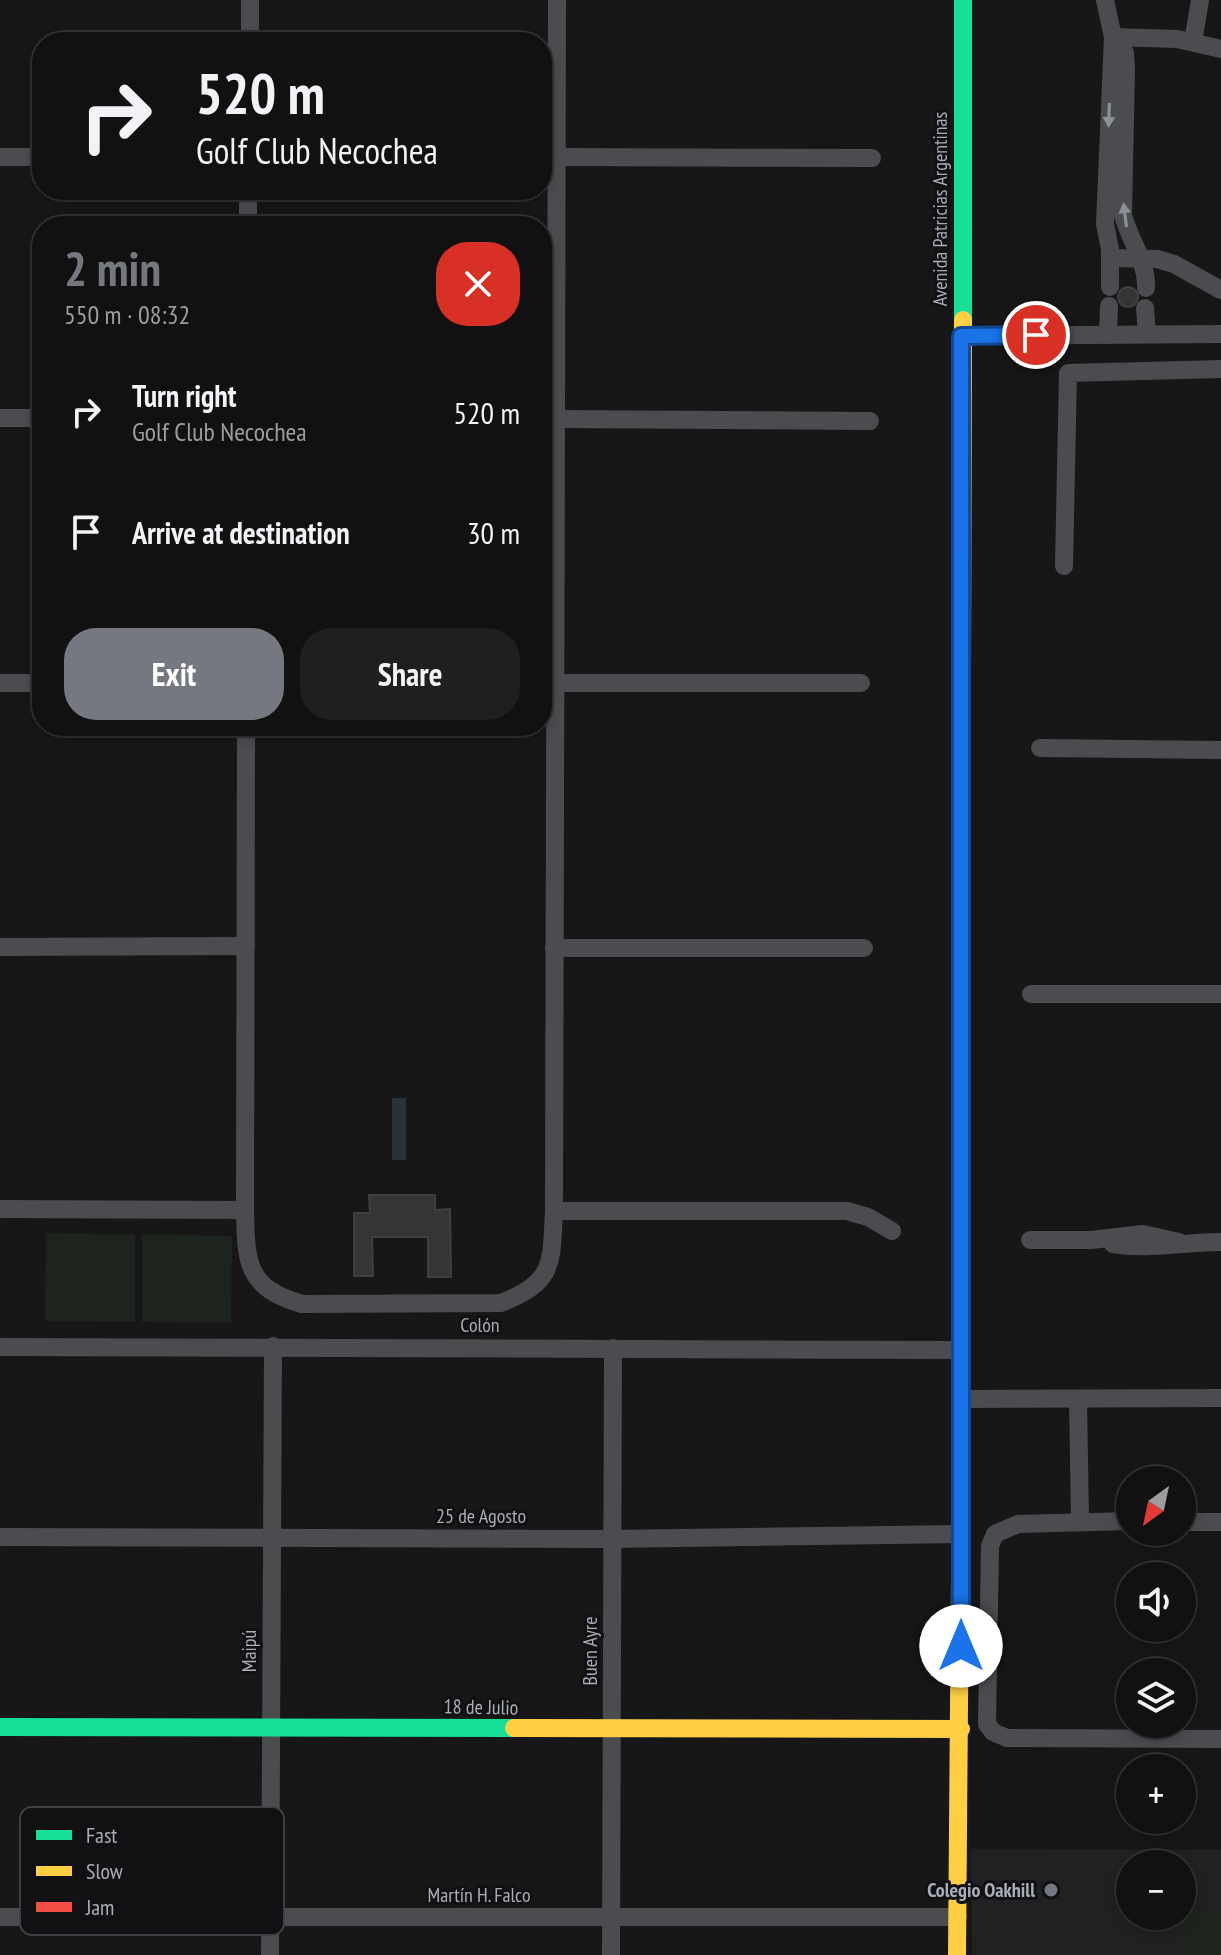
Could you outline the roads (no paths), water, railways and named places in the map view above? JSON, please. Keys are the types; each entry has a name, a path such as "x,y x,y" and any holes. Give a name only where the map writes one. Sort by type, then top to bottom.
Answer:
{"street":[{"path":"250,0 250,32"},
{"path":"246,736 245,1210 246,1255 252,1271 264,1288 280,1298 302,1304 501,1303 526,1293 542,1280 552,1258 554,1211 557,0"},
{"name":"Avenida Patricias Argentinas","path":"957,1955 962,1534 963,0"},
{"path":"1105,0 1113,37 1105,224 1110,287"},
{"path":"1193,42 1200,0"},
{"path":"1113,37 1193,42 1221,49"},
{"path":"1113,37 1125,53 1126,69 1123,215 1127,233 1143,258 1146,288"},
{"path":"0,157 32,157"},
{"path":"557,157 872,158"},
{"path":"1110,258 1143,258 1174,264 1221,290"},
{"path":"1108,335 1109,306"},
{"path":"1145,308 1147,334"},
{"path":"961,336 1221,334"},
{"path":"1064,566 1068,373 1221,369"},
{"path":"0,418 32,418"},
{"path":"556,419 870,421"},
{"path":"0,683 32,683"},
{"path":"556,683 861,683"},
{"path":"1040,748 1221,750"},
{"path":"0,947 246,946"},
{"path":"554,948 864,948"},
{"path":"1031,994 1221,994"},
{"path":"0,1209 245,1210"},
{"path":"554,1211 847,1211 868,1217 892,1231"},
{"path":"1030,1240 1091,1240 1143,1234 1179,1242 1221,1242"},
{"name":"Maipú","path":"271,1807 273,1346"},
{"name":"Colón","path":"0,1347 960,1350"},
{"name":"Buen Ayre","path":"611,1955 613,1348"},
{"path":"960,1399 1221,1398"},
{"path":"1078,1399 1080,1520"},
{"path":"1116,1521 1018,1524 995,1534 990,1546 987,1724 993,1732 1007,1738 1221,1739"},
{"path":"1196,1522 1221,1522"},
{"name":"25 de Agosto","path":"0,1537 613,1539 962,1534"},
{"name":"18 de Julio","path":"0,1727 961,1729"},
{"name":"Martín H. Falco","path":"0,1917 20,1917"},
{"name":"Martín H. Falco","path":"284,1918 958,1917"}],"place":[{"name":"Colegio Oakhill","path":"1051,1890"}]}
